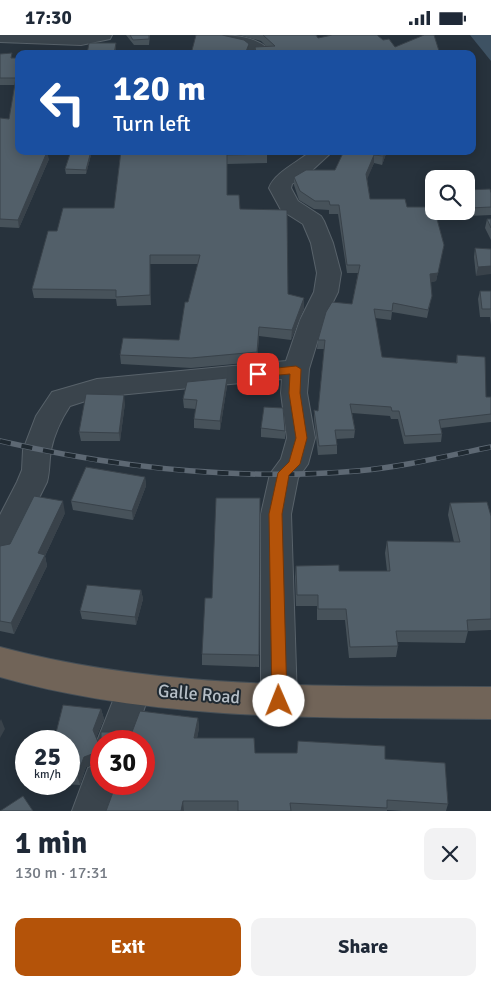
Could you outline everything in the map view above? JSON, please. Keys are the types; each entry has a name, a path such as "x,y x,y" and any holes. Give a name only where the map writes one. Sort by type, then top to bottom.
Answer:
{"highway":[{"name":"Galle Road","path":"0,662 86,682 134,689 279,701 491,703"}],"street":[{"path":"0,37 81,39 104,35"},
{"path":"218,35 251,43 259,50"},
{"path":"279,701 276,514 284,473 294,464 302,438 294,393 296,369 312,320 326,292 329,273 322,243 313,221 289,205 280,188 282,181 300,170 318,155"},
{"path":"0,545 32,481 36,470 37,450 50,416 62,399 97,388 296,369"},
{"path":"119,730 134,689"},
{"path":"91,811 96,795"}],"water":[{"path":"470,35 491,35 491,61"}],"building":[{"path":"130,35 149,35 149,39 133,40"},
{"path":"196,35 222,35 244,40 249,44 247,50 192,50"},
{"path":"263,35 316,35 318,38 332,35 377,35 383,40 389,39 395,47 424,35 434,35 439,50 255,50 255,47 275,46"},
{"path":"89,43 116,43 115,50 88,50"},
{"path":"12,53 11,58 15,58 15,78 0,78 0,54"},
{"path":"15,84 15,155 46,155 18,220 0,219 0,118 9,119"},
{"path":"70,155 90,155 86,170 65,169"},
{"path":"121,155 227,155 227,195 239,195 240,209 287,210 288,294 304,298 292,330 259,327 257,352 191,358 120,355 123,338 179,340 185,302 188,302 200,255 150,255 150,295 116,297 116,290 32,289 48,231 57,231 63,208 114,208"},
{"path":"342,155 374,155 366,174 370,199 405,199 407,207 425,207 425,220 437,220 444,245 438,273 430,274 432,296 428,310 393,303 392,311 374,309 382,357 457,363 457,355 485,357 486,397 491,397 491,414 439,420 442,434 405,436 399,411 392,411 391,407 350,404 355,430 335,430 337,445 319,446 314,410 318,411 325,340 318,340 326,312 332,302 352,304 360,265 347,265 339,205 330,205 329,201 315,201 300,191 294,177 306,170 335,170"},
{"path":"490,189 491,207 475,208 475,190"},
{"path":"487,219 491,219 491,228"},
{"path":"475,248 491,249 491,266 478,267"},
{"path":"480,291 491,291 491,309 482,309"},
{"path":"227,378 220,421 194,419 197,400 183,399 187,382"},
{"path":"86,394 124,395 119,433 79,432"},
{"path":"264,407 283,408 285,431 261,428"},
{"path":"86,467 145,477 132,511 71,501"},
{"path":"34,496 63,501 38,553 45,555 11,623 0,621 0,546 10,544"},
{"path":"216,498 260,498 259,655 202,654 205,598 212,598"},
{"path":"487,502 491,516 491,619 467,620 468,631 396,631 398,646 350,647 346,609 318,609 318,595 297,595 296,566 339,565 339,571 390,571 387,541 460,542 450,503"},
{"path":"87,585 141,590 135,617 80,611"},
{"path":"63,705 101,709 93,730 90,730 90,755 84,757 80,767 80,730 57,730"},
{"path":"140,711 198,718 194,738 254,738 255,753 297,753 298,741 385,746 385,759 445,763 448,804 387,800 387,808 290,803 291,811 238,811 238,801 183,801 181,811 106,811 112,795 155,795 155,730 133,730"},
{"path":"23,796 33,811 0,811"}],"railway":[{"path":"0,441 133,465 177,470 267,474 312,474 391,467 491,447"}],"route":[{"path":"258,374 296,369 294,393 302,438 294,464 284,473 276,514 279,701"}]}
